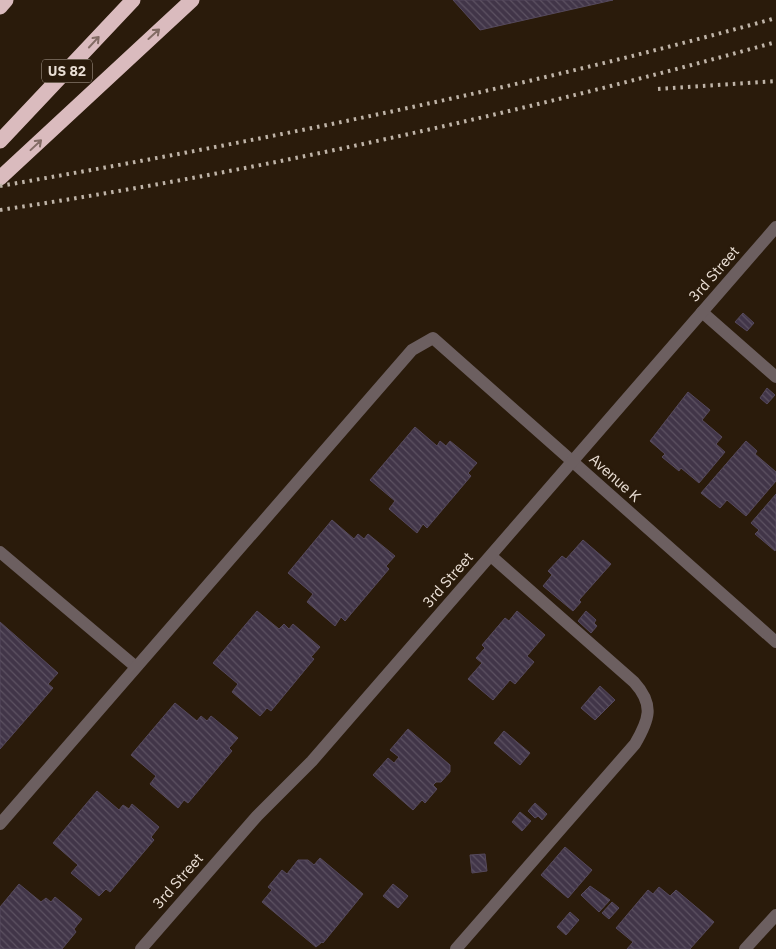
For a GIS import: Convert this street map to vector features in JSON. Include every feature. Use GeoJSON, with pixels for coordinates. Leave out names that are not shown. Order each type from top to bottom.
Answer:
{"type":"FeatureCollection","features":[{"type":"Feature","properties":{"kind":"highway"},"geometry":{"type":"LineString","coordinates":[[0,7],[6,0]]}},
{"type":"Feature","properties":{"kind":"highway","name":"US 82"},"geometry":{"type":"LineString","coordinates":[[0,141],[133,0]]}},
{"type":"Feature","properties":{"kind":"highway"},"geometry":{"type":"LineString","coordinates":[[0,178],[192,0]]}},
{"type":"Feature","properties":{"kind":"street","name":"3rd Street"},"geometry":{"type":"LineString","coordinates":[[141,949],[257,816],[312,761],[776,227]]}},
{"type":"Feature","properties":{"kind":"street"},"geometry":{"type":"LineString","coordinates":[[702,312],[776,377]]}},
{"type":"Feature","properties":{"kind":"street","name":"Avenue K"},"geometry":{"type":"LineString","coordinates":[[136,667],[412,350],[433,338],[776,642]]}},
{"type":"Feature","properties":{"kind":"street"},"geometry":{"type":"LineString","coordinates":[[0,552],[136,667],[0,824]]}},
{"type":"Feature","properties":{"kind":"street"},"geometry":{"type":"LineString","coordinates":[[456,949],[635,744],[648,720],[648,705],[644,692],[490,556]]}},
{"type":"Feature","properties":{"kind":"street"},"geometry":{"type":"LineString","coordinates":[[745,949],[776,915]]}},
{"type":"Feature","properties":{"kind":"building"},"geometry":{"type":"Polygon","coordinates":[[[453,0],[613,0],[480,30],[453,0]]]}},
{"type":"Feature","properties":{"kind":"building"},"geometry":{"type":"Polygon","coordinates":[[[743,313],[754,323],[747,331],[735,322],[743,313]]]}},
{"type":"Feature","properties":{"kind":"building"},"geometry":{"type":"Polygon","coordinates":[[[767,388],[775,395],[767,404],[760,398],[767,388]]]}},
{"type":"Feature","properties":{"kind":"building"},"geometry":{"type":"Polygon","coordinates":[[[688,392],[710,410],[702,420],[722,437],[716,444],[725,452],[699,483],[681,468],[679,471],[662,457],[665,454],[650,441],[688,392]]]}},
{"type":"Feature","properties":{"kind":"building"},"geometry":{"type":"Polygon","coordinates":[[[415,427],[437,446],[440,441],[446,446],[450,441],[477,463],[468,473],[471,476],[427,528],[423,524],[417,533],[389,509],[395,501],[370,480],[415,427]]]}},
{"type":"Feature","properties":{"kind":"building"},"geometry":{"type":"Polygon","coordinates":[[[746,441],[757,451],[755,454],[776,472],[776,481],[746,516],[727,500],[720,508],[701,493],[746,441]]]}},
{"type":"Feature","properties":{"kind":"building"},"geometry":{"type":"Polygon","coordinates":[[[776,494],[775,551],[755,534],[759,530],[751,523],[776,494]]]}},
{"type":"Feature","properties":{"kind":"building"},"geometry":{"type":"Polygon","coordinates":[[[332,520],[354,539],[358,534],[364,539],[368,534],[395,556],[386,566],[389,569],[345,621],[341,617],[335,626],[307,602],[313,594],[288,573],[332,520]]]}},
{"type":"Feature","properties":{"kind":"building"},"geometry":{"type":"Polygon","coordinates":[[[583,540],[611,564],[579,600],[581,602],[573,611],[543,586],[552,575],[548,571],[562,556],[566,559],[583,540]]]}},
{"type":"Feature","properties":{"kind":"building"},"geometry":{"type":"Polygon","coordinates":[[[257,611],[279,629],[284,624],[289,629],[293,624],[320,647],[311,657],[314,659],[271,711],[267,708],[260,716],[232,692],[238,684],[213,663],[257,611]]]}},
{"type":"Feature","properties":{"kind":"building"},"geometry":{"type":"Polygon","coordinates":[[[517,611],[545,635],[527,656],[534,662],[515,684],[510,680],[493,700],[468,679],[482,663],[476,658],[485,648],[482,645],[505,618],[509,621],[517,611]]]}},
{"type":"Feature","properties":{"kind":"building"},"geometry":{"type":"Polygon","coordinates":[[[586,611],[596,620],[594,623],[597,626],[591,633],[578,621],[586,611]]]}},
{"type":"Feature","properties":{"kind":"building"},"geometry":{"type":"Polygon","coordinates":[[[0,622],[58,673],[48,684],[53,688],[0,749],[0,622]]]}},
{"type":"Feature","properties":{"kind":"building"},"geometry":{"type":"Polygon","coordinates":[[[600,686],[615,700],[595,720],[581,708],[600,686]]]}},
{"type":"Feature","properties":{"kind":"building"},"geometry":{"type":"Polygon","coordinates":[[[175,703],[197,721],[201,716],[207,721],[211,716],[238,738],[229,748],[232,751],[188,803],[184,800],[178,808],[150,784],[156,776],[131,755],[175,703]]]}},
{"type":"Feature","properties":{"kind":"building"},"geometry":{"type":"Polygon","coordinates":[[[408,729],[450,765],[450,772],[441,782],[436,782],[433,785],[437,789],[425,803],[422,800],[413,810],[373,775],[388,758],[394,763],[399,757],[390,750],[408,729]]]}},
{"type":"Feature","properties":{"kind":"building"},"geometry":{"type":"Polygon","coordinates":[[[504,731],[530,753],[520,765],[494,743],[504,731]]]}},
{"type":"Feature","properties":{"kind":"building"},"geometry":{"type":"Polygon","coordinates":[[[97,791],[119,810],[123,805],[129,809],[132,804],[159,827],[151,837],[154,840],[110,892],[106,889],[99,896],[71,873],[78,865],[53,843],[97,791]]]}},
{"type":"Feature","properties":{"kind":"building"},"geometry":{"type":"Polygon","coordinates":[[[535,803],[547,814],[542,820],[538,816],[535,818],[528,811],[535,803]]]}},
{"type":"Feature","properties":{"kind":"building"},"geometry":{"type":"Polygon","coordinates":[[[520,812],[531,821],[522,831],[512,822],[520,812]]]}},
{"type":"Feature","properties":{"kind":"building"},"geometry":{"type":"Polygon","coordinates":[[[565,847],[592,870],[568,898],[541,875],[565,847]]]}},
{"type":"Feature","properties":{"kind":"building"},"geometry":{"type":"Polygon","coordinates":[[[485,854],[487,871],[472,873],[470,855],[485,854]]]}},
{"type":"Feature","properties":{"kind":"building"},"geometry":{"type":"Polygon","coordinates":[[[320,858],[363,894],[323,943],[316,947],[262,902],[272,890],[268,887],[282,870],[287,874],[298,860],[308,860],[314,865],[320,858]]]}},
{"type":"Feature","properties":{"kind":"building"},"geometry":{"type":"Polygon","coordinates":[[[19,884],[41,902],[46,898],[51,902],[55,897],[82,919],[74,929],[76,932],[62,949],[0,949],[0,907],[19,884]]]}},
{"type":"Feature","properties":{"kind":"building"},"geometry":{"type":"Polygon","coordinates":[[[393,884],[408,896],[398,908],[383,896],[393,884]]]}},
{"type":"Feature","properties":{"kind":"building"},"geometry":{"type":"Polygon","coordinates":[[[590,886],[610,900],[599,912],[581,895],[590,886]]]}},
{"type":"Feature","properties":{"kind":"building"},"geometry":{"type":"Polygon","coordinates":[[[659,887],[670,896],[676,890],[714,922],[690,949],[627,949],[633,942],[616,928],[648,890],[653,894],[659,887]]]}},
{"type":"Feature","properties":{"kind":"building"},"geometry":{"type":"Polygon","coordinates":[[[612,902],[619,908],[609,919],[602,913],[612,902]]]}},
{"type":"Feature","properties":{"kind":"building"},"geometry":{"type":"Polygon","coordinates":[[[570,912],[579,920],[566,935],[557,927],[570,912]]]}},
{"type":"Feature","properties":{"kind":"railway"},"geometry":{"type":"LineString","coordinates":[[0,186],[196,151],[390,112],[584,68],[776,18]]}},
{"type":"Feature","properties":{"kind":"railway"},"geometry":{"type":"LineString","coordinates":[[0,210],[196,177],[391,138],[584,93],[776,42]]}},
{"type":"Feature","properties":{"kind":"railway"},"geometry":{"type":"LineString","coordinates":[[658,89],[776,81]]}}]}
